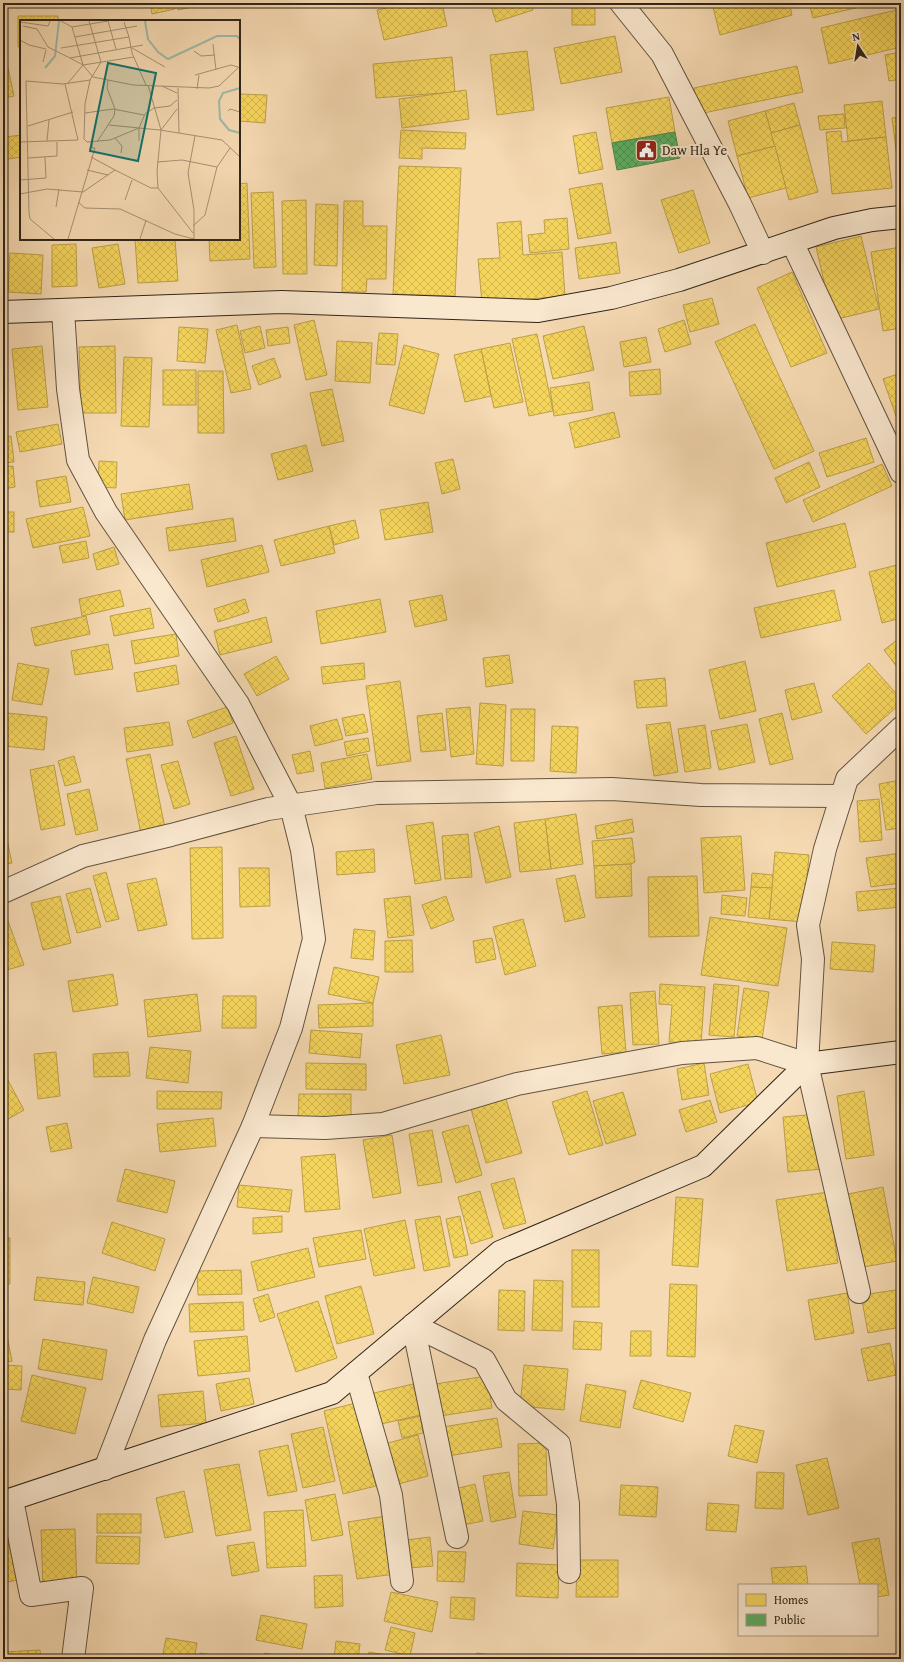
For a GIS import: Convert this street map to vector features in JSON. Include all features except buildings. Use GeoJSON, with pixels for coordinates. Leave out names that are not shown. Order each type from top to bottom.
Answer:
{"type":"FeatureCollection","features":[{"type":"Feature","properties":{"kind":"street"},"geometry":{"type":"LineString","coordinates":[[621,3],[662,54],[740,204],[763,253]]}},
{"type":"Feature","properties":{"kind":"street"},"geometry":{"type":"LineString","coordinates":[[3,312],[282,302],[538,311],[619,296],[679,280],[834,228],[872,220],[901,217]]}},
{"type":"Feature","properties":{"kind":"street"},"geometry":{"type":"LineString","coordinates":[[792,242],[901,472]]}},
{"type":"Feature","properties":{"kind":"street"},"geometry":{"type":"LineString","coordinates":[[63,310],[68,389],[78,460],[106,512],[238,704],[291,806],[302,850],[314,939],[291,1028],[253,1126],[155,1340],[105,1469]]}},
{"type":"Feature","properties":{"kind":"street"},"geometry":{"type":"LineString","coordinates":[[859,1292],[807,1064],[813,959],[808,925],[825,849],[847,778],[901,728]]}},
{"type":"Feature","properties":{"kind":"street"},"geometry":{"type":"LineString","coordinates":[[3,892],[83,856],[171,835],[268,809],[377,794],[605,789],[701,795],[842,796]]}},
{"type":"Feature","properties":{"kind":"street"},"geometry":{"type":"LineString","coordinates":[[253,1126],[325,1128],[383,1124],[517,1084],[682,1052],[757,1048],[807,1064],[901,1052]]}},
{"type":"Feature","properties":{"kind":"street"},"geometry":{"type":"LineString","coordinates":[[73,1659],[82,1588],[31,1596],[8,1501],[332,1393],[500,1252],[703,1166],[807,1064]]}},
{"type":"Feature","properties":{"kind":"street"},"geometry":{"type":"LineString","coordinates":[[413,1325],[457,1538]]}},
{"type":"Feature","properties":{"kind":"street"},"geometry":{"type":"LineString","coordinates":[[413,1325],[484,1360],[506,1400],[559,1444],[568,1504],[569,1572]]}},
{"type":"Feature","properties":{"kind":"street"},"geometry":{"type":"LineString","coordinates":[[356,1372],[391,1495],[402,1580]]}},
{"type":"Feature","properties":{"kind":"place","name":"Daw Hla Ye"},"geometry":{"type":"Point","coordinates":[646,150]}}]}
